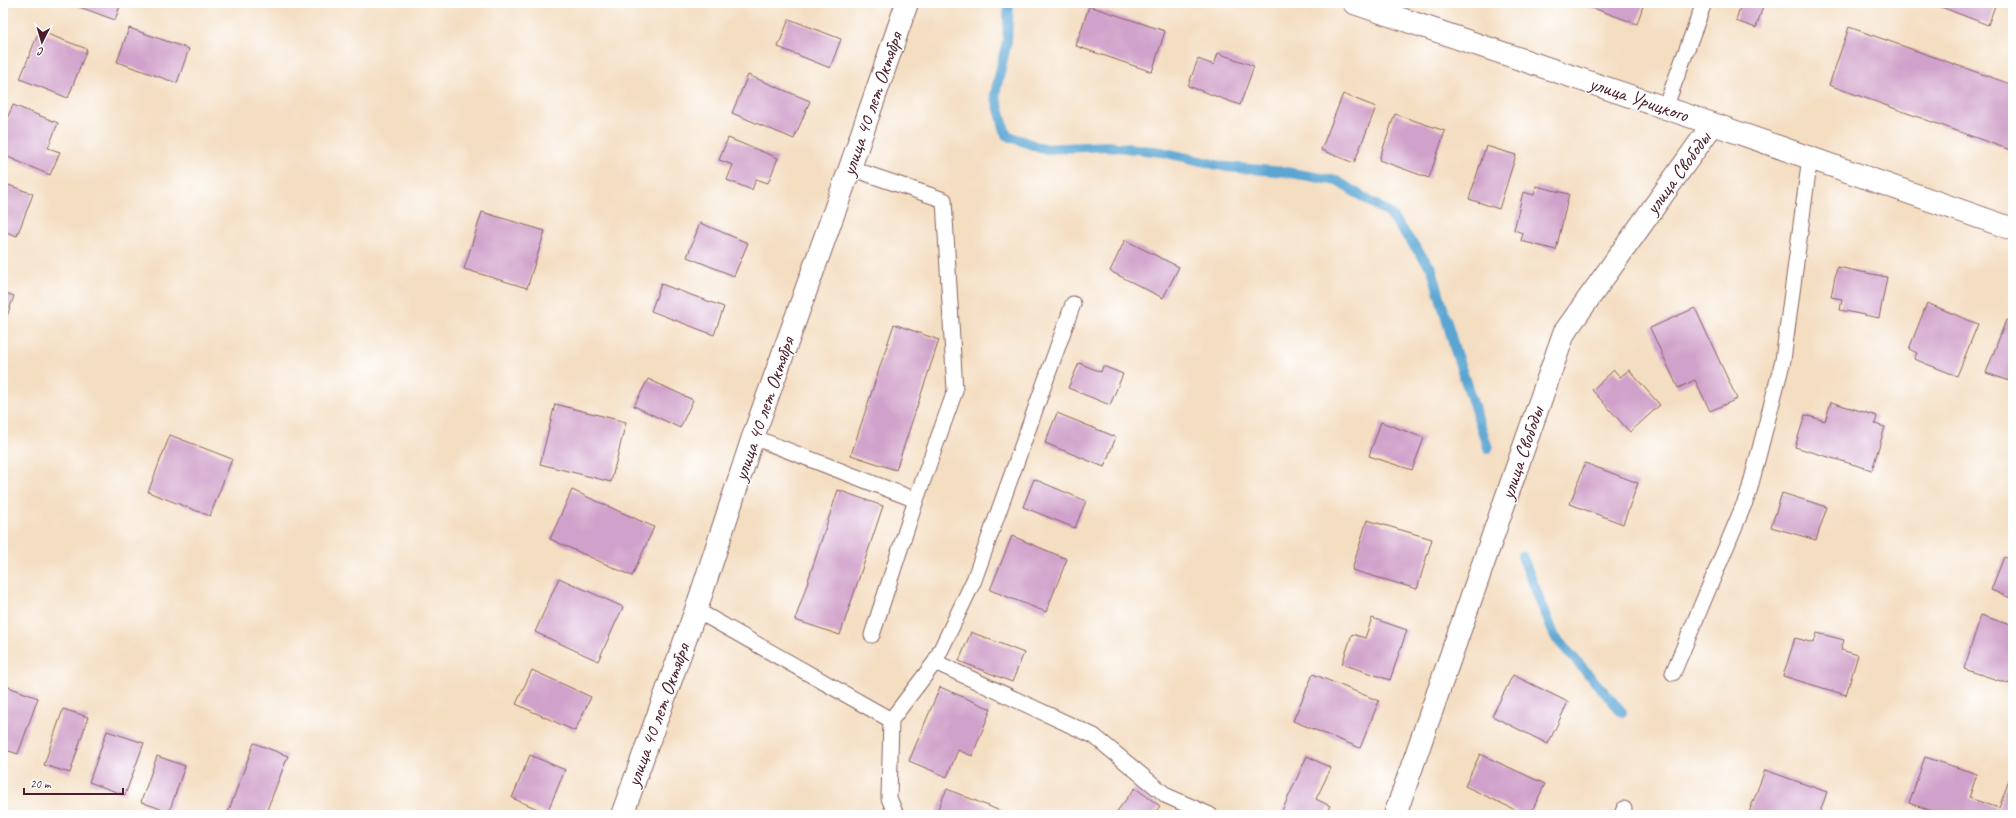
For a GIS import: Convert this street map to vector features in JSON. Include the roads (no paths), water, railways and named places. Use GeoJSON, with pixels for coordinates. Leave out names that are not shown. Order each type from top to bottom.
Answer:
{"type":"FeatureCollection","features":[{"type":"Feature","properties":{"kind":"street","name":"улица 40 лет Октября"},"geometry":{"type":"LineString","coordinates":[[622,815],[696,610],[753,437],[850,168],[907,3]]}},
{"type":"Feature","properties":{"kind":"street","name":"улица Урицкого"},"geometry":{"type":"LineString","coordinates":[[1354,3],[1810,157],[2013,228]]}},
{"type":"Feature","properties":{"kind":"street","name":"улица Свободы"},"geometry":{"type":"LineString","coordinates":[[1395,815],[1564,333],[1713,124]]}},
{"type":"Feature","properties":{"kind":"lane"},"geometry":{"type":"LineString","coordinates":[[1666,108],[1704,3]]}},
{"type":"Feature","properties":{"kind":"lane"},"geometry":{"type":"LineString","coordinates":[[1673,672],[1748,495],[1783,360],[1810,157]]}},
{"type":"Feature","properties":{"kind":"lane"},"geometry":{"type":"LineString","coordinates":[[850,168],[944,200],[955,391],[916,500],[872,635]]}},
{"type":"Feature","properties":{"kind":"lane"},"geometry":{"type":"LineString","coordinates":[[896,815],[889,798],[891,720],[935,662],[974,580],[1073,304]]}},
{"type":"Feature","properties":{"kind":"lane"},"geometry":{"type":"LineString","coordinates":[[753,437],[916,500]]}},
{"type":"Feature","properties":{"kind":"lane"},"geometry":{"type":"LineString","coordinates":[[696,610],[891,720]]}},
{"type":"Feature","properties":{"kind":"lane"},"geometry":{"type":"LineString","coordinates":[[935,662],[1094,736],[1167,796],[1210,815]]}},
{"type":"Feature","properties":{"kind":"waterway"},"geometry":{"type":"LineString","coordinates":[[1009,3],[1007,41],[995,94],[1006,135],[1043,149],[1107,146],[1162,152],[1226,167],[1286,172],[1337,181],[1389,213],[1432,269],[1455,350],[1488,448]]}},
{"type":"Feature","properties":{"kind":"waterway"},"geometry":{"type":"LineString","coordinates":[[1522,556],[1555,637],[1622,712]]}}]}
